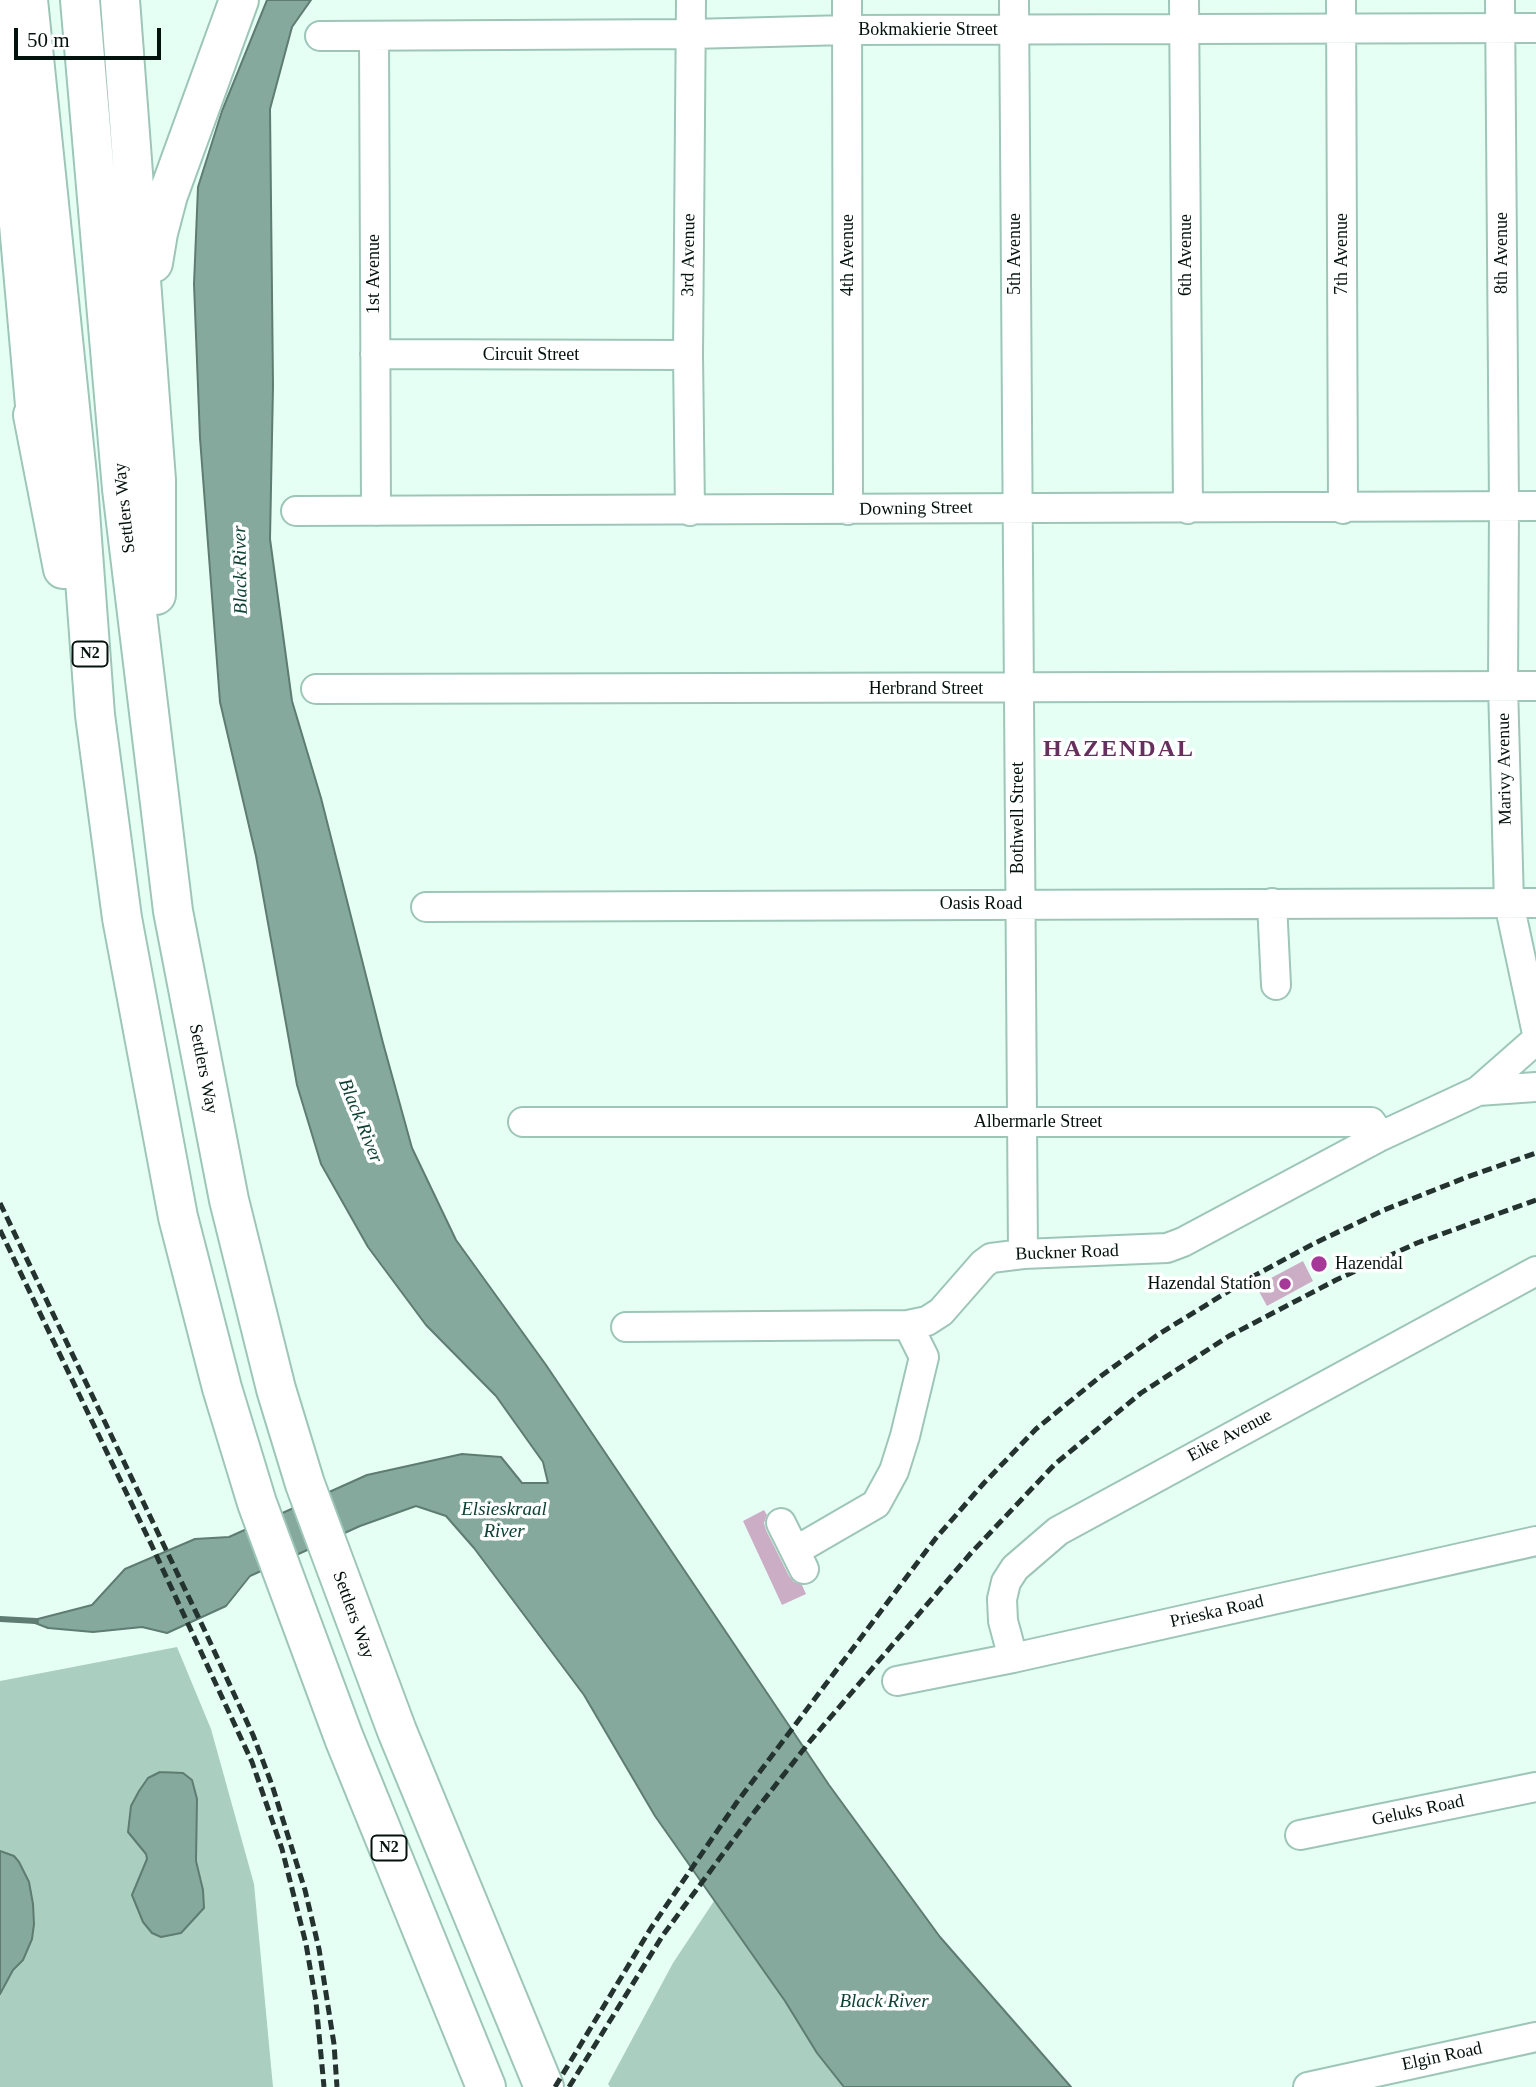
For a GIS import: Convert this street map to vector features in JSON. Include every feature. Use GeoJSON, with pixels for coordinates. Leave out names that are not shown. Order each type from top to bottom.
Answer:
{"type":"FeatureCollection","features":[{"type":"Feature","properties":{"kind":"highway","name":"N2"},"geometry":{"type":"LineString","coordinates":[[28,0],[78,485],[95,715],[122,918],[178,1217],[222,1388],[257,1503],[344,1738],[486,2087]]}},
{"type":"Feature","properties":{"kind":"highway","name":"Settlers Way"},"geometry":{"type":"LineString","coordinates":[[80,0],[122,489],[173,911],[201,1062],[249,1286],[305,1484],[345,1593],[397,1731],[544,2087]]}},
{"type":"Feature","properties":{"kind":"highway"},"geometry":{"type":"LineString","coordinates":[[120,0],[156,481],[157,575],[149,698]]}},
{"type":"Feature","properties":{"kind":"highway"},"geometry":{"type":"LineString","coordinates":[[145,335],[153,260],[163,212],[239,0]]}},
{"type":"Feature","properties":{"kind":"highway"},"geometry":{"type":"LineString","coordinates":[[0,10],[38,439]]}},
{"type":"Feature","properties":{"kind":"highway"},"geometry":{"type":"LineString","coordinates":[[0,300],[17,349],[38,439],[64,578],[95,715]]}},
{"type":"Feature","properties":{"kind":"street","name":"3rd Avenue"},"geometry":{"type":"LineString","coordinates":[[690,511],[688,355],[691,0]]}},
{"type":"Feature","properties":{"kind":"street","name":"4th Avenue"},"geometry":{"type":"LineString","coordinates":[[847,0],[848,510]]}},
{"type":"Feature","properties":{"kind":"street","name":"5th Avenue"},"geometry":{"type":"LineString","coordinates":[[1014,0],[1016,508]]}},
{"type":"Feature","properties":{"kind":"street","name":"6th Avenue"},"geometry":{"type":"LineString","coordinates":[[1184,0],[1188,509]]}},
{"type":"Feature","properties":{"kind":"street","name":"7th Avenue"},"geometry":{"type":"LineString","coordinates":[[1341,0],[1343,509]]}},
{"type":"Feature","properties":{"kind":"street","name":"8th Avenue"},"geometry":{"type":"LineString","coordinates":[[1500,0],[1504,506]]}},
{"type":"Feature","properties":{"kind":"street","name":"Bokmakierie Street"},"geometry":{"type":"LineString","coordinates":[[320,36],[691,34],[847,30],[1536,28]]}},
{"type":"Feature","properties":{"kind":"street","name":"1st Avenue"},"geometry":{"type":"LineString","coordinates":[[374,37],[376,511]]}},
{"type":"Feature","properties":{"kind":"street","name":"Circuit Street"},"geometry":{"type":"LineString","coordinates":[[375,354],[688,355]]}},
{"type":"Feature","properties":{"kind":"street","name":"Marivy Avenue"},"geometry":{"type":"LineString","coordinates":[[1504,506],[1503,686],[1536,1029]]}},
{"type":"Feature","properties":{"kind":"street","name":"Downing Street"},"geometry":{"type":"LineString","coordinates":[[296,511],[1343,509],[1536,506]]}},
{"type":"Feature","properties":{"kind":"street","name":"Bothwell Street"},"geometry":{"type":"LineString","coordinates":[[1016,508],[1023,1254]]}},
{"type":"Feature","properties":{"kind":"street","name":"Herbrand Street"},"geometry":{"type":"LineString","coordinates":[[316,689],[1536,686]]}},
{"type":"Feature","properties":{"kind":"street"},"geometry":{"type":"LineString","coordinates":[[1272,903],[1276,985]]}},
{"type":"Feature","properties":{"kind":"street","name":"Oasis Road"},"geometry":{"type":"LineString","coordinates":[[426,907],[1522,903]]}},
{"type":"Feature","properties":{"kind":"street"},"geometry":{"type":"LineString","coordinates":[[1381,1136],[1478,1091],[1536,1040]]}},
{"type":"Feature","properties":{"kind":"street"},"geometry":{"type":"LineString","coordinates":[[1478,1091],[1536,1087]]}},
{"type":"Feature","properties":{"kind":"street","name":"Albermarle Street"},"geometry":{"type":"LineString","coordinates":[[523,1122],[1371,1122],[1381,1136]]}},
{"type":"Feature","properties":{"kind":"street","name":"Buckner Road"},"geometry":{"type":"LineString","coordinates":[[626,1327],[908,1325],[927,1321],[941,1312],[991,1258],[1023,1254],[1167,1248],[1381,1136]]}},
{"type":"Feature","properties":{"kind":"street","name":"Eike Avenue"},"geometry":{"type":"LineString","coordinates":[[1013,1658],[1003,1621],[1002,1599],[1006,1582],[1015,1568],[1058,1531],[1536,1271]]}},
{"type":"Feature","properties":{"kind":"street"},"geometry":{"type":"LineString","coordinates":[[780,1523],[800,1560],[876,1504],[894,1471],[924,1357],[908,1325]]}},
{"type":"Feature","properties":{"kind":"street","name":"Prieska Road"},"geometry":{"type":"LineString","coordinates":[[897,1681],[1013,1658],[1536,1541]]}},
{"type":"Feature","properties":{"kind":"street","name":"Geluks Road"},"geometry":{"type":"LineString","coordinates":[[1300,1835],[1536,1787]]}},
{"type":"Feature","properties":{"kind":"street","name":"Elgin Road"},"geometry":{"type":"LineString","coordinates":[[1308,2087],[1536,2037]]}},
{"type":"Feature","properties":{"kind":"shaded area"},"geometry":{"type":"Polygon","coordinates":[[[177,1647],[211,1729],[254,1884],[273,2087],[0,2087],[0,1681],[177,1647]]]}},
{"type":"Feature","properties":{"kind":"shaded area"},"geometry":{"type":"Polygon","coordinates":[[[714,1901],[785,2001],[817,2053],[844,2087],[610,2087],[608,2084],[673,1963],[714,1901]]]}},
{"type":"Feature","properties":{"kind":"water","name":"Black River"},"geometry":{"type":"Polygon","coordinates":[[[267,0],[311,0],[292,27],[270,109],[273,386],[270,539],[292,701],[321,798],[412,1148],[456,1240],[546,1365],[829,1785],[940,1937],[1071,2087],[844,2087],[817,2053],[785,2001],[655,1816],[584,1695],[474,1548],[446,1516],[416,1506],[360,1526],[250,1576],[226,1606],[167,1633],[142,1627],[93,1632],[48,1628],[30,1621],[92,1605],[125,1569],[195,1539],[229,1537],[367,1475],[462,1454],[501,1457],[522,1483],[548,1483],[543,1462],[496,1396],[426,1325],[368,1247],[321,1164],[297,1085],[256,856],[220,702],[200,438],[194,284],[198,187],[222,111],[267,0]]]}},
{"type":"Feature","properties":{"kind":"water"},"geometry":{"type":"Polygon","coordinates":[[[160,1772],[183,1773],[192,1780],[197,1799],[196,1861],[204,1908],[181,1933],[161,1937],[152,1933],[143,1922],[132,1895],[147,1859],[128,1832],[131,1806],[139,1791],[148,1778],[160,1772]]]}},
{"type":"Feature","properties":{"kind":"water"},"geometry":{"type":"Polygon","coordinates":[[[0,1851],[14,1856],[29,1882],[34,1924],[32,1939],[23,1960],[13,1970],[0,1994],[0,1851]]]}},
{"type":"Feature","properties":{"kind":"building","name":"Hazendal Station"},"geometry":{"type":"Polygon","coordinates":[[[1303,1261],[1313,1281],[1267,1306],[1256,1286],[1303,1261]]]}},
{"type":"Feature","properties":{"kind":"building"},"geometry":{"type":"Polygon","coordinates":[[[764,1510],[767,1515],[764,1523],[766,1530],[789,1576],[802,1585],[806,1594],[782,1605],[743,1521],[764,1510]]]}},
{"type":"Feature","properties":{"kind":"waterway","name":"Elsieskraal River"},"geometry":{"type":"LineString","coordinates":[[0,1619],[36,1621]]}},
{"type":"Feature","properties":{"kind":"railway"},"geometry":{"type":"LineString","coordinates":[[555,2087],[651,1928],[737,1802],[936,1538],[1036,1429],[1101,1376],[1159,1334],[1250,1278],[1384,1210],[1536,1153]]}},
{"type":"Feature","properties":{"kind":"railway"},"geometry":{"type":"LineString","coordinates":[[569,2087],[663,1935],[748,1820],[811,1740],[971,1553],[1055,1464],[1141,1393],[1229,1336],[1336,1280],[1417,1243],[1536,1200]]}},
{"type":"Feature","properties":{"kind":"railway"},"geometry":{"type":"LineString","coordinates":[[0,1203],[253,1735],[272,1785],[305,1890],[319,1949],[334,2044],[337,2087]]}},
{"type":"Feature","properties":{"kind":"railway"},"geometry":{"type":"LineString","coordinates":[[0,1230],[252,1762],[282,1849],[306,1944],[316,2002],[324,2087]]}},
{"type":"Feature","properties":{"kind":"place","name":"Hazendal"},"geometry":{"type":"Point","coordinates":[1319,1264]}},
{"type":"Feature","properties":{"kind":"place","name":"Hazendal Station"},"geometry":{"type":"Point","coordinates":[1285,1284]}},
{"type":"Feature","properties":{"kind":"district","name":"HAZENDAL"},"geometry":{"type":"Point","coordinates":[1119,750]}}]}
